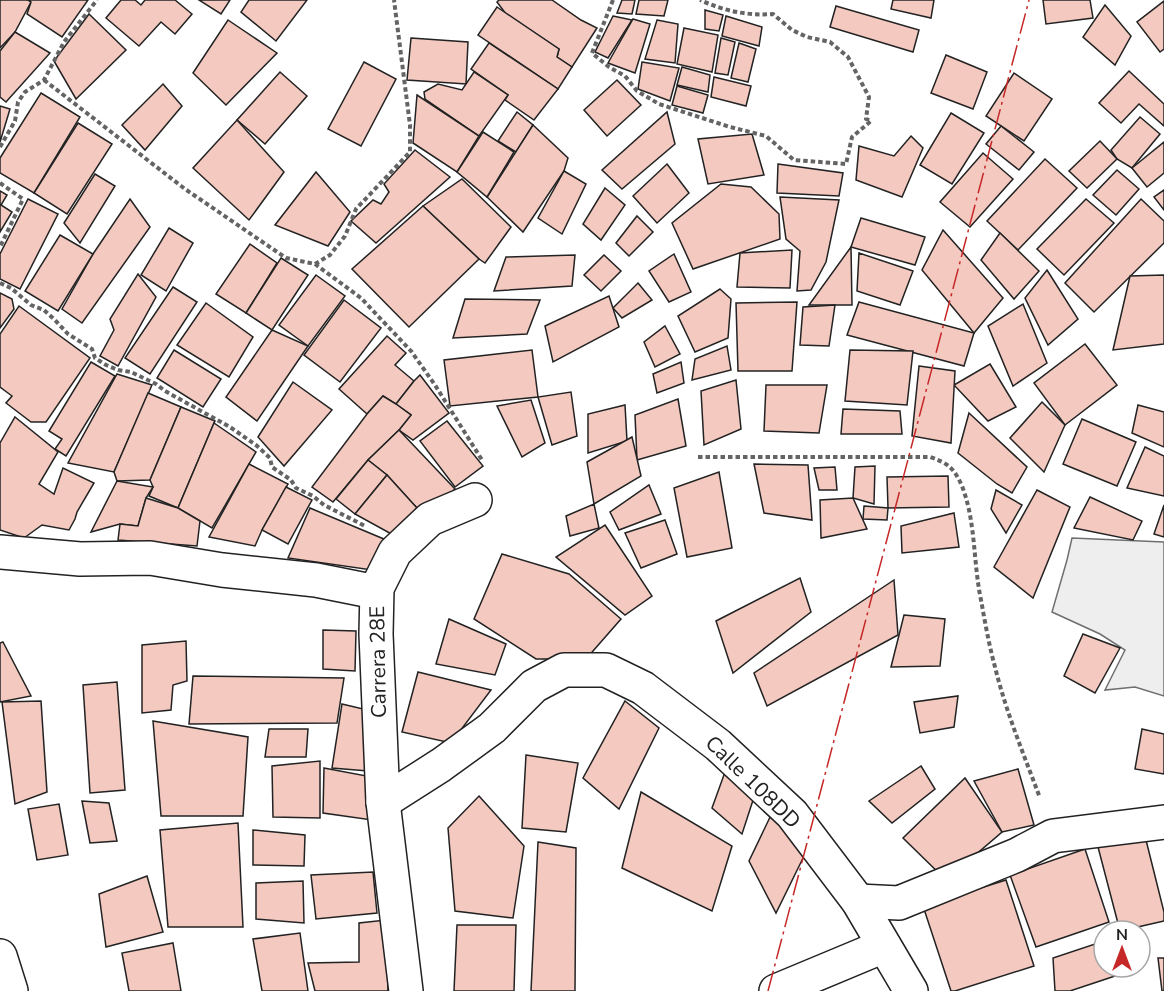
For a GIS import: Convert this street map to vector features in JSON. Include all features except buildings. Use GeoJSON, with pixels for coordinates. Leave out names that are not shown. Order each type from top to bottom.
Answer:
{"type":"FeatureCollection","features":[{"type":"Feature","properties":{"kind":"street","name":"Carrera 28E"},"geometry":{"type":"LineString","coordinates":[[406,991],[384,802],[375,634],[377,588],[395,552],[430,519],[475,500]]}},
{"type":"Feature","properties":{"kind":"street"},"geometry":{"type":"LineString","coordinates":[[0,552],[80,560],[150,558],[222,570],[316,580],[371,591],[377,588]]}},
{"type":"Feature","properties":{"kind":"street","name":"Calle 108DD"},"geometry":{"type":"LineString","coordinates":[[384,802],[492,728],[534,686],[564,670],[606,670],[643,688],[718,745],[792,814],[858,901],[911,991]]}},
{"type":"Feature","properties":{"kind":"street"},"geometry":{"type":"LineString","coordinates":[[858,901],[899,903],[1017,855],[1053,836],[1164,822]]}},
{"type":"Feature","properties":{"kind":"street"},"geometry":{"type":"LineString","coordinates":[[776,991],[884,946]]}},
{"type":"Feature","properties":{"kind":"street"},"geometry":{"type":"LineString","coordinates":[[0,956],[11,991]]}},
{"type":"Feature","properties":{"kind":"path"},"geometry":{"type":"LineString","coordinates":[[0,147],[15,120],[18,102],[25,92],[44,80],[64,42],[97,0]]}},
{"type":"Feature","properties":{"kind":"path"},"geometry":{"type":"LineString","coordinates":[[315,264],[330,255],[345,236],[356,209],[410,152],[410,124],[394,0]]}},
{"type":"Feature","properties":{"kind":"path"},"geometry":{"type":"LineString","coordinates":[[614,0],[592,53],[625,76],[637,91],[659,104],[766,136],[794,160],[846,164],[852,137],[871,120],[866,119],[869,97],[848,57],[830,42],[807,37],[792,30],[773,14],[756,15],[729,11],[700,0]]}},
{"type":"Feature","properties":{"kind":"path"},"geometry":{"type":"LineString","coordinates":[[44,80],[185,189],[286,258],[315,264],[361,298],[411,351],[488,469],[489,488],[475,500]]}},
{"type":"Feature","properties":{"kind":"path"},"geometry":{"type":"LineString","coordinates":[[0,183],[22,199],[0,247]]}},
{"type":"Feature","properties":{"kind":"path"},"geometry":{"type":"LineString","coordinates":[[0,283],[31,305],[44,310],[68,334],[92,349],[95,358],[106,365],[131,372],[156,384],[230,427],[256,445],[270,458],[273,467],[291,480],[296,488],[313,496],[324,505],[403,545]]}},
{"type":"Feature","properties":{"kind":"path"},"geometry":{"type":"LineString","coordinates":[[698,456],[930,457],[946,462],[954,471],[962,488],[971,524],[980,597],[995,669],[1053,836]]}},
{"type":"Feature","properties":{"kind":"shaded area"},"geometry":{"type":"Polygon","coordinates":[[[1072,538],[1164,542],[1164,696],[1135,687],[1105,690],[1125,650],[1100,634],[1052,612],[1072,538]]]}},
{"type":"Feature","properties":{"kind":"power"},"geometry":{"type":"LineString","coordinates":[[768,991],[1029,0]]}}]}
